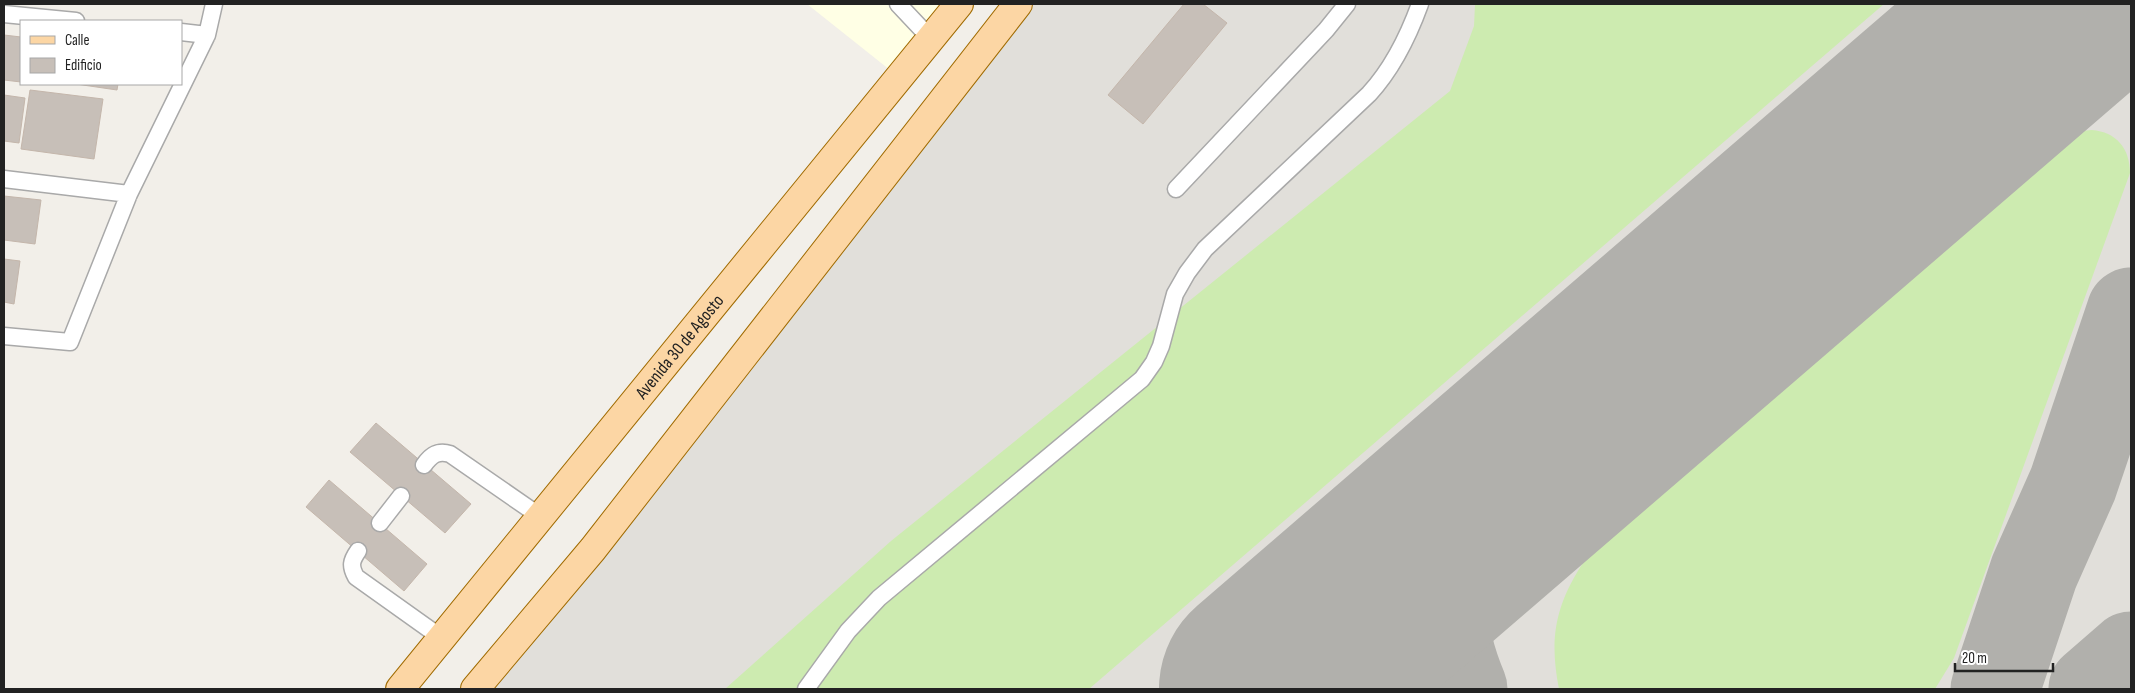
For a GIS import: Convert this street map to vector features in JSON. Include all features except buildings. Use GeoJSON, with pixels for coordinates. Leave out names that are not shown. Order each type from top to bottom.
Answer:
{"type":"FeatureCollection","features":[{"type":"Feature","properties":{"kind":"main road","name":"Avenida 30 de Agosto"},"geometry":{"type":"LineString","coordinates":[[400,689],[959,4]]}},
{"type":"Feature","properties":{"kind":"main road"},"geometry":{"type":"LineString","coordinates":[[475,689],[593,548],[1018,4]]}},
{"type":"Feature","properties":{"kind":"lane"},"geometry":{"type":"LineString","coordinates":[[4,336],[70,342],[128,194],[207,35],[214,4]]}},
{"type":"Feature","properties":{"kind":"lane"},"geometry":{"type":"LineString","coordinates":[[898,4],[931,40]]}},
{"type":"Feature","properties":{"kind":"lane"},"geometry":{"type":"LineString","coordinates":[[1176,188],[1326,30],[1348,4]]}},
{"type":"Feature","properties":{"kind":"lane"},"geometry":{"type":"LineString","coordinates":[[806,689],[848,631],[879,598],[1142,379],[1154,362],[1161,346],[1175,294],[1187,273],[1205,249],[1385,77],[1411,30],[1420,4]]}},
{"type":"Feature","properties":{"kind":"lane"},"geometry":{"type":"LineString","coordinates":[[4,14],[66,20]]}},
{"type":"Feature","properties":{"kind":"lane"},"geometry":{"type":"LineString","coordinates":[[182,32],[207,35]]}},
{"type":"Feature","properties":{"kind":"lane"},"geometry":{"type":"LineString","coordinates":[[4,179],[128,194]]}},
{"type":"Feature","properties":{"kind":"lane"},"geometry":{"type":"LineString","coordinates":[[424,465],[429,458],[437,453],[450,454],[541,517]]}},
{"type":"Feature","properties":{"kind":"lane"},"geometry":{"type":"LineString","coordinates":[[380,523],[401,496]]}},
{"type":"Feature","properties":{"kind":"lane"},"geometry":{"type":"LineString","coordinates":[[358,552],[352,560],[351,568],[356,577],[443,638]]}},
{"type":"Feature","properties":{"kind":"shaded area"},"geometry":{"type":"Polygon","coordinates":[[[807,4],[959,4],[900,78],[807,4]]]}},
{"type":"Feature","properties":{"kind":"shaded area"},"geometry":{"type":"Polygon","coordinates":[[[1018,4],[2131,4],[2131,689],[475,689],[1018,4]]]}},
{"type":"Feature","properties":{"kind":"green space"},"geometry":{"type":"Polygon","coordinates":[[[1475,4],[1884,4],[1089,689],[725,689],[891,541],[1450,91],[1474,26],[1475,4]]]}},
{"type":"Feature","properties":{"kind":"green space"},"geometry":{"type":"Polygon","coordinates":[[[2092,130],[2108,134],[2120,143],[2127,156],[2130,173],[1954,658],[1935,689],[1559,689],[1555,651],[1555,634],[1558,618],[1569,587],[1589,554],[2071,136],[2081,131],[2092,130]]]}},
{"type":"Feature","properties":{"kind":"taxiway"},"geometry":{"type":"LineString","coordinates":[[1995,689],[2034,572],[2073,484],[2131,312]]}},
{"type":"Feature","properties":{"kind":"taxiway"},"geometry":{"type":"LineString","coordinates":[[1463,689],[1448,642],[1444,620],[1444,600],[1453,558],[1462,536],[1475,513]]}},
{"type":"Feature","properties":{"kind":"taxiway"},"geometry":{"type":"LineString","coordinates":[[2093,689],[2131,656]]}},
{"type":"Feature","properties":{"kind":"taxiway"},"geometry":{"type":"LineString","coordinates":[[1280,679],[1326,662],[1348,657],[1370,657],[1393,659],[1414,665],[1436,675],[1458,689]]}},
{"type":"Feature","properties":{"kind":"runway"},"geometry":{"type":"LineString","coordinates":[[1269,689],[2064,4]]}}]}
